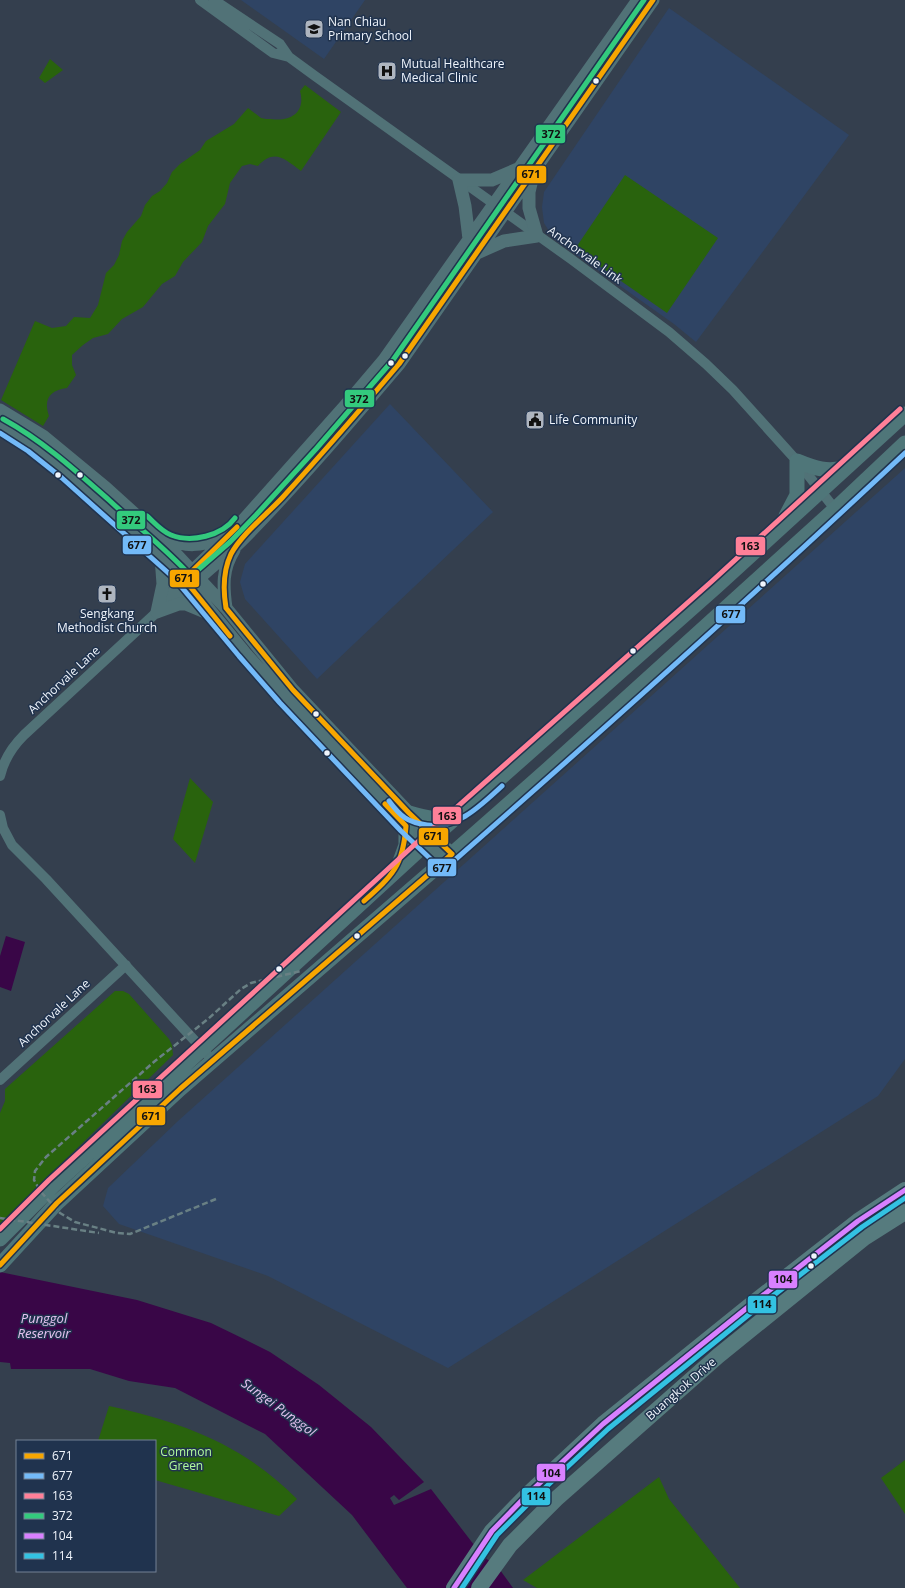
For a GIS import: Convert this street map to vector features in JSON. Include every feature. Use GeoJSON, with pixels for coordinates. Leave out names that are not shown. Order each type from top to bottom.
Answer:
{"type":"FeatureCollection","features":[{"type":"Feature","properties":{"kind":"main road"},"geometry":{"type":"LineString","coordinates":[[0,1239],[54,1185],[112,1131],[397,870],[716,587],[777,530],[850,466],[905,414]]}},
{"type":"Feature","properties":{"kind":"main road"},"geometry":{"type":"LineString","coordinates":[[5,1260],[57,1203],[212,1060],[448,858],[548,769],[905,443]]}},
{"type":"Feature","properties":{"kind":"main road"},"geometry":{"type":"LineString","coordinates":[[777,530],[797,495],[796,461],[819,470],[829,471],[850,466]]}},
{"type":"Feature","properties":{"kind":"main road"},"geometry":{"type":"LineString","coordinates":[[397,870],[405,849],[408,820],[425,818],[440,819],[450,817],[463,810]]}},
{"type":"Feature","properties":{"kind":"main road","name":"Buangkok Drive"},"geometry":{"type":"LineString","coordinates":[[454,1588],[492,1531],[528,1494],[604,1424],[851,1225],[905,1190]]}},
{"type":"Feature","properties":{"kind":"main road","name":"Buangkok Drive"},"geometry":{"type":"LineString","coordinates":[[479,1588],[510,1545],[556,1499],[718,1356],[864,1238],[905,1212]]}},
{"type":"Feature","properties":{"kind":"street","name":"Anchorvale Link"},"geometry":{"type":"LineString","coordinates":[[200,0],[273,54],[289,57]]}},
{"type":"Feature","properties":{"kind":"street","name":"Anchorvale Link"},"geometry":{"type":"LineString","coordinates":[[214,0],[280,44],[289,57],[669,332],[733,390],[796,461],[835,508]]}},
{"type":"Feature","properties":{"kind":"street"},"geometry":{"type":"LineString","coordinates":[[475,255],[504,241],[537,236],[529,208],[528,168],[638,0]]}},
{"type":"Feature","properties":{"kind":"street"},"geometry":{"type":"LineString","coordinates":[[191,578],[282,498],[399,364],[475,255],[499,209],[653,0]]}},
{"type":"Feature","properties":{"kind":"street"},"geometry":{"type":"LineString","coordinates":[[469,239],[465,206],[459,180],[492,180],[528,168]]}},
{"type":"Feature","properties":{"kind":"street"},"geometry":{"type":"LineString","coordinates":[[226,608],[223,583],[235,538],[384,360],[469,239],[499,209]]}},
{"type":"Feature","properties":{"kind":"street"},"geometry":{"type":"LineString","coordinates":[[0,410],[43,436],[106,488],[160,536],[191,578],[212,614],[285,698],[448,858]]}},
{"type":"Feature","properties":{"kind":"street"},"geometry":{"type":"LineString","coordinates":[[0,425],[32,445],[67,473],[161,558],[191,578],[226,608],[293,690],[408,820]]}},
{"type":"Feature","properties":{"kind":"street"},"geometry":{"type":"LineString","coordinates":[[160,536],[175,543],[192,546],[235,538]]}},
{"type":"Feature","properties":{"kind":"street"},"geometry":{"type":"LineString","coordinates":[[157,612],[163,584],[161,558]]}},
{"type":"Feature","properties":{"kind":"street","name":"Anchorvale Lane"},"geometry":{"type":"LineString","coordinates":[[0,776],[2,765],[12,748],[24,735],[157,612],[174,589],[191,578]]}},
{"type":"Feature","properties":{"kind":"street"},"geometry":{"type":"LineString","coordinates":[[157,612],[179,604],[186,604],[212,614]]}},
{"type":"Feature","properties":{"kind":"street"},"geometry":{"type":"LineString","coordinates":[[0,815],[3,828],[12,845],[126,965],[212,1060]]}},
{"type":"Feature","properties":{"kind":"street","name":"Anchorvale Lane"},"geometry":{"type":"LineString","coordinates":[[0,1080],[126,965]]}},
{"type":"Feature","properties":{"kind":"shaded area","name":"Nan Chiau Primary School"},"geometry":{"type":"Polygon","coordinates":[[[241,0],[365,0],[324,59],[241,0]]]}},
{"type":"Feature","properties":{"kind":"shaded area"},"geometry":{"type":"Polygon","coordinates":[[[669,8],[849,135],[696,342],[674,324],[554,239],[544,223],[542,207],[544,192],[669,8]]]}},
{"type":"Feature","properties":{"kind":"shaded area"},"geometry":{"type":"Polygon","coordinates":[[[390,404],[493,512],[317,679],[245,599],[240,582],[245,564],[390,404]]]}},
{"type":"Feature","properties":{"kind":"shaded area"},"geometry":{"type":"Polygon","coordinates":[[[905,468],[905,1059],[878,1096],[448,1368],[268,1276],[119,1224],[103,1206],[108,1188],[178,1121],[905,468]]]}},
{"type":"Feature","properties":{"kind":"green space"},"geometry":{"type":"Polygon","coordinates":[[[50,59],[63,70],[45,83],[39,78],[50,59]]]}},
{"type":"Feature","properties":{"kind":"green space"},"geometry":{"type":"Polygon","coordinates":[[[305,85],[341,112],[301,171],[280,157],[269,158],[258,166],[250,164],[242,166],[230,183],[225,204],[208,226],[202,242],[183,262],[175,276],[162,284],[143,307],[122,319],[108,334],[93,338],[72,355],[72,365],[76,375],[67,388],[56,391],[49,396],[47,410],[49,416],[43,426],[1,400],[35,321],[52,328],[66,326],[74,317],[90,318],[98,305],[106,273],[114,265],[119,255],[122,241],[127,232],[141,216],[145,205],[152,196],[160,191],[167,183],[172,172],[180,164],[200,150],[206,141],[234,124],[248,108],[261,118],[265,119],[278,120],[291,117],[299,110],[301,105],[300,91],[305,85]]]}},
{"type":"Feature","properties":{"kind":"green space"},"geometry":{"type":"Polygon","coordinates":[[[625,175],[718,238],[667,313],[575,249],[625,175]]]}},
{"type":"Feature","properties":{"kind":"green space"},"geometry":{"type":"Polygon","coordinates":[[[190,778],[213,802],[195,863],[173,839],[190,778]]]}},
{"type":"Feature","properties":{"kind":"green space"},"geometry":{"type":"Polygon","coordinates":[[[115,991],[123,991],[129,994],[169,1039],[172,1045],[173,1055],[0,1225],[0,1113],[5,1101],[5,1089],[115,991]]]}},
{"type":"Feature","properties":{"kind":"green space","name":"Common Green"},"geometry":{"type":"Polygon","coordinates":[[[109,1406],[136,1412],[187,1428],[233,1450],[256,1464],[277,1480],[297,1499],[279,1516],[156,1480],[156,1440],[98,1440],[109,1406]]]}},
{"type":"Feature","properties":{"kind":"green space"},"geometry":{"type":"Polygon","coordinates":[[[905,1460],[905,1514],[881,1478],[905,1460]]]}},
{"type":"Feature","properties":{"kind":"green space"},"geometry":{"type":"Polygon","coordinates":[[[659,1477],[669,1499],[740,1588],[537,1588],[523,1580],[659,1477]]]}},
{"type":"Feature","properties":{"kind":"water"},"geometry":{"type":"Polygon","coordinates":[[[6,936],[25,942],[11,991],[0,987],[0,956],[6,936]]]}},
{"type":"Feature","properties":{"kind":"water","name":"Punggol Reservoir"},"geometry":{"type":"Polygon","coordinates":[[[0,1272],[137,1300],[211,1323],[270,1352],[319,1385],[371,1427],[424,1482],[399,1500],[394,1495],[390,1498],[394,1505],[431,1489],[481,1554],[500,1570],[513,1588],[407,1588],[352,1515],[265,1434],[175,1388],[129,1381],[90,1369],[11,1369],[10,1363],[0,1362],[0,1272]]]}},
{"type":"Feature","properties":{"kind":"railway"},"geometry":{"type":"LineString","coordinates":[[216,1199],[130,1234],[117,1233],[75,1222],[60,1213],[41,1192],[34,1180],[35,1171],[46,1157],[155,1061],[208,1019],[241,989],[251,983],[301,971]]}},
{"type":"Feature","properties":{"kind":"railway"},"geometry":{"type":"LineString","coordinates":[[0,1218],[99,1233]]}},
{"type":"Feature","properties":{"kind":"transit line","name":"372"},"geometry":{"type":"LineString","coordinates":[[3,419],[32,437],[72,468],[162,547],[191,576],[230,542],[256,515],[316,449],[393,360],[644,0]]}},
{"type":"Feature","properties":{"kind":"transit line","name":"671"},"geometry":{"type":"LineString","coordinates":[[0,1265],[57,1203],[180,1089],[452,854],[409,813],[293,690],[226,608],[224,594],[226,567],[231,554],[241,539],[282,498],[399,364],[653,0]]}},
{"type":"Feature","properties":{"kind":"transit line","name":"163"},"geometry":{"type":"LineString","coordinates":[[0,1229],[49,1180],[413,846],[711,582],[900,409]]}},
{"type":"Feature","properties":{"kind":"transit line","name":"677"},"geometry":{"type":"LineString","coordinates":[[0,433],[28,451],[62,478],[174,578],[280,703],[401,831],[438,866],[443,868],[448,866],[678,662],[905,453]]}},
{"type":"Feature","properties":{"kind":"transit line","name":"372"},"geometry":{"type":"LineString","coordinates":[[147,516],[167,533],[188,538],[197,538],[214,533],[222,529],[235,518]]}},
{"type":"Feature","properties":{"kind":"transit line","name":"671"},"geometry":{"type":"LineString","coordinates":[[230,636],[184,579],[237,527]]}},
{"type":"Feature","properties":{"kind":"transit line","name":"677"},"geometry":{"type":"LineString","coordinates":[[389,801],[401,815],[409,820],[427,825],[438,825],[459,820],[477,808],[502,786]]}},
{"type":"Feature","properties":{"kind":"transit line","name":"671"},"geometry":{"type":"LineString","coordinates":[[364,901],[395,869],[405,840],[406,826],[385,804]]}},
{"type":"Feature","properties":{"kind":"transit line","name":"104"},"geometry":{"type":"LineString","coordinates":[[454,1588],[492,1531],[528,1494],[603,1424],[748,1307],[858,1221],[905,1190]]}},
{"type":"Feature","properties":{"kind":"transit line","name":"114"},"geometry":{"type":"LineString","coordinates":[[462,1588],[497,1535],[608,1429],[752,1312],[862,1227],[905,1198]]}},
{"type":"Feature","properties":{"kind":"place","name":"Nan Chiau Primary School"},"geometry":{"type":"Point","coordinates":[314,29]}},
{"type":"Feature","properties":{"kind":"place","name":"Mutual Healthcare Medical Clinic"},"geometry":{"type":"Point","coordinates":[387,71]}},
{"type":"Feature","properties":{"kind":"place","name":"Life Community"},"geometry":{"type":"Point","coordinates":[535,420]}},
{"type":"Feature","properties":{"kind":"place","name":"Sengkang Methodist Church"},"geometry":{"type":"Point","coordinates":[107,594]}},
{"type":"Feature","properties":{"kind":"water label","name":"Sungei Punggol"},"geometry":{"type":"Point","coordinates":[279,1407]}}]}
